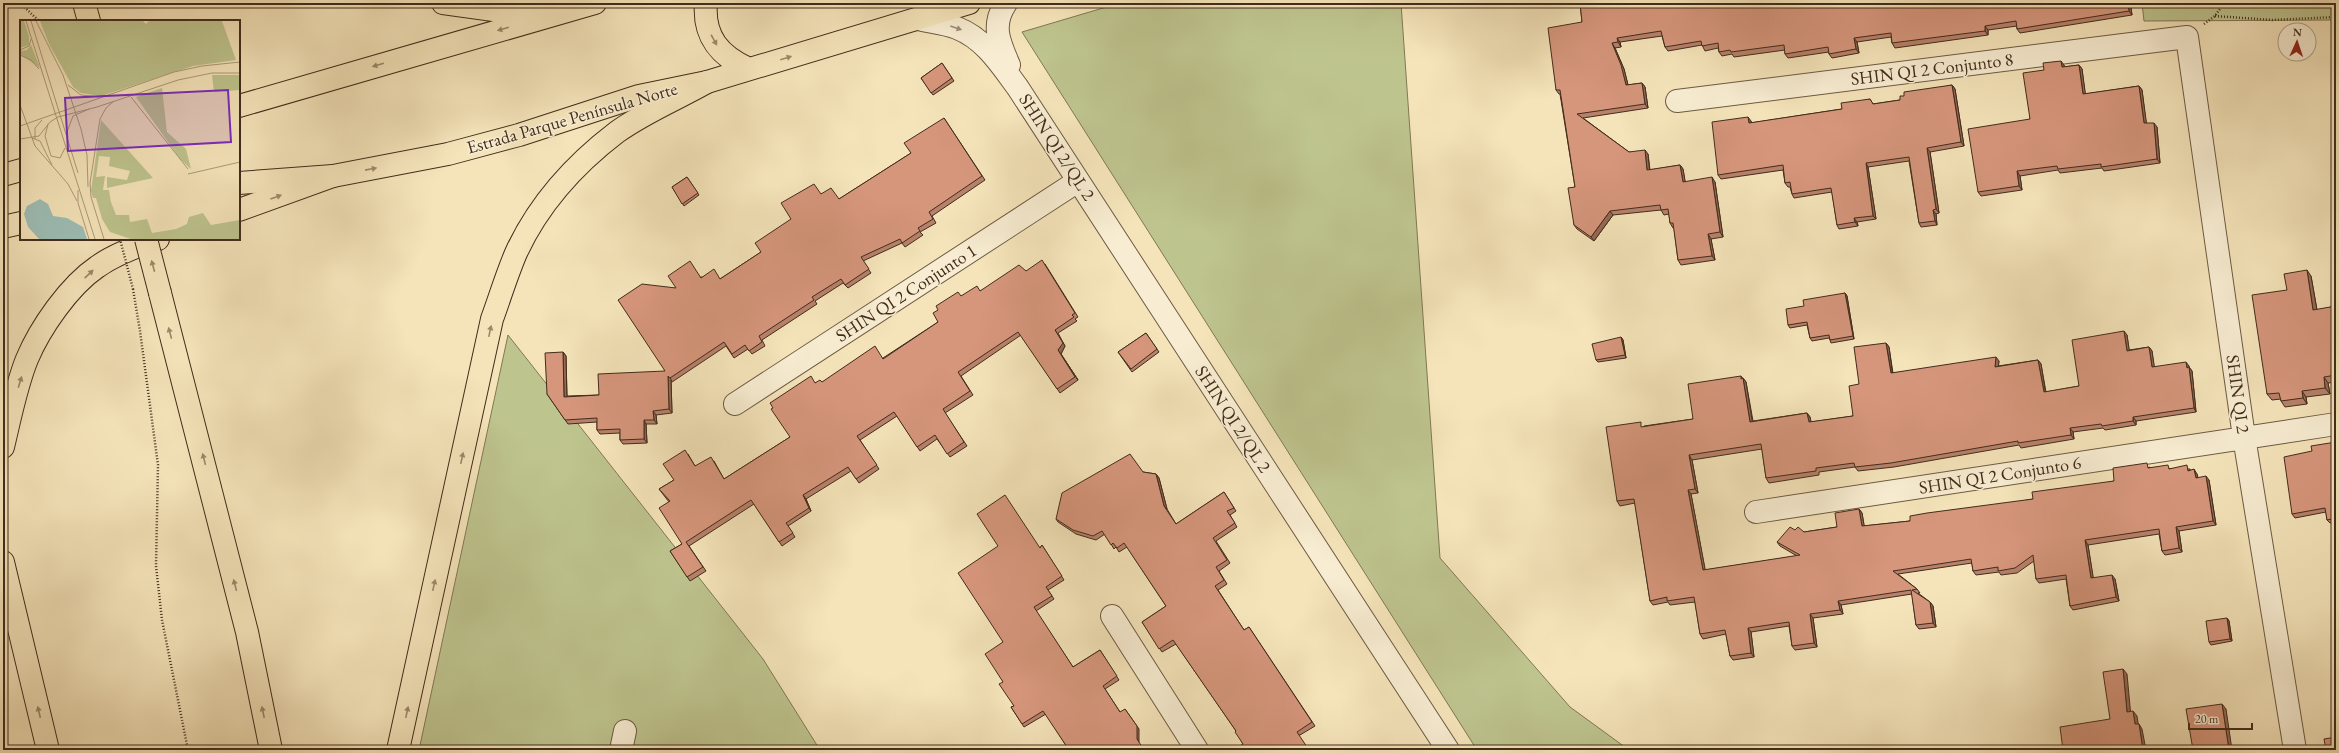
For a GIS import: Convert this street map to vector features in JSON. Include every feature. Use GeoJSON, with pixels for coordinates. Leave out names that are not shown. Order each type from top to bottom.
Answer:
{"type":"FeatureCollection","features":[{"type":"Feature","properties":{"kind":"main road"},"geometry":{"type":"LineString","coordinates":[[84,3],[88,20]]}},
{"type":"Feature","properties":{"kind":"main road"},"geometry":{"type":"LineString","coordinates":[[443,3],[543,17]]}},
{"type":"Feature","properties":{"kind":"main road"},"geometry":{"type":"LineString","coordinates":[[240,106],[595,3]]}},
{"type":"Feature","properties":{"kind":"main road"},"geometry":{"type":"LineString","coordinates":[[706,3],[708,24],[717,46],[732,61],[749,70]]}},
{"type":"Feature","properties":{"kind":"main road","name":"Estrada Parque Península Norte"},"geometry":{"type":"LineString","coordinates":[[240,183],[333,176],[448,154],[520,135],[639,96],[707,82],[749,70],[969,3]]}},
{"type":"Feature","properties":{"kind":"main road"},"geometry":{"type":"LineString","coordinates":[[398,750],[492,319],[516,254],[531,224],[547,201],[577,167],[616,133],[632,122],[707,82]]}},
{"type":"Feature","properties":{"kind":"main road"},"geometry":{"type":"LineString","coordinates":[[3,175],[20,170]]}},
{"type":"Feature","properties":{"kind":"main road"},"geometry":{"type":"LineString","coordinates":[[240,210],[333,176]]}},
{"type":"Feature","properties":{"kind":"main road"},"geometry":{"type":"LineString","coordinates":[[3,227],[20,223]]}},
{"type":"Feature","properties":{"kind":"main road"},"geometry":{"type":"LineString","coordinates":[[146,240],[245,624],[271,750]]}},
{"type":"Feature","properties":{"kind":"main road"},"geometry":{"type":"LineString","coordinates":[[3,447],[27,358],[44,326],[70,292],[96,267],[132,248],[155,240]]}},
{"type":"Feature","properties":{"kind":"main road"},"geometry":{"type":"LineString","coordinates":[[3,562],[48,750]]}},
{"type":"Feature","properties":{"kind":"street","name":"SHIN QI 2/QL 2"},"geometry":{"type":"LineString","coordinates":[[1006,3],[1000,12],[996,26],[998,39],[1018,88]]}},
{"type":"Feature","properties":{"kind":"street","name":"SHIN QI 2/QL 2"},"geometry":{"type":"LineString","coordinates":[[918,19],[956,27],[973,36],[986,46],[1018,88],[1448,750]]}},
{"type":"Feature","properties":{"kind":"street","name":"SHIN QI 2 Conjunto 8"},"geometry":{"type":"LineString","coordinates":[[1677,101],[2187,37]]}},
{"type":"Feature","properties":{"kind":"street","name":"SHIN QI 2"},"geometry":{"type":"LineString","coordinates":[[2187,37],[2244,437],[2295,750]]}},
{"type":"Feature","properties":{"kind":"street","name":"SHIN QI 2 Conjunto 1"},"geometry":{"type":"LineString","coordinates":[[735,404],[1078,181]]}},
{"type":"Feature","properties":{"kind":"street","name":"SHIN QI 2 Conjunto 6"},"geometry":{"type":"LineString","coordinates":[[1756,512],[2336,424]]}},
{"type":"Feature","properties":{"kind":"street"},"geometry":{"type":"LineString","coordinates":[[1112,616],[1197,750]]}},
{"type":"Feature","properties":{"kind":"path"},"geometry":{"type":"LineString","coordinates":[[20,3],[38,20]]}},
{"type":"Feature","properties":{"kind":"path"},"geometry":{"type":"LineString","coordinates":[[2187,37],[2214,16],[2224,3]]}},
{"type":"Feature","properties":{"kind":"path"},"geometry":{"type":"LineString","coordinates":[[2214,16],[2272,20],[2336,17]]}},
{"type":"Feature","properties":{"kind":"path"},"geometry":{"type":"LineString","coordinates":[[120,240],[140,331],[158,465],[156,566],[162,620],[188,750]]}},
{"type":"Feature","properties":{"kind":"green space"},"geometry":{"type":"Polygon","coordinates":[[[1120,3],[1401,3],[1440,558],[1570,707],[1629,750],[1477,750],[1022,32],[1120,3]]]}},
{"type":"Feature","properties":{"kind":"green space"},"geometry":{"type":"Polygon","coordinates":[[[2142,3],[2336,3],[2336,20],[2144,21],[2142,3]]]}},
{"type":"Feature","properties":{"kind":"green space"},"geometry":{"type":"Polygon","coordinates":[[[508,335],[763,659],[820,750],[419,750],[508,335]]]}},
{"type":"Feature","properties":{"kind":"building"},"geometry":{"type":"Polygon","coordinates":[[[1580,3],[2129,3],[2129,11],[2017,29],[2016,21],[1985,26],[1985,31],[1892,43],[1891,33],[1854,38],[1856,49],[1829,54],[1828,47],[1785,54],[1784,45],[1731,52],[1730,50],[1719,52],[1718,43],[1702,46],[1701,41],[1665,47],[1661,31],[1617,38],[1618,42],[1612,43],[1621,65],[1626,85],[1642,83],[1645,104],[1577,114],[1629,152],[1645,150],[1647,170],[1680,165],[1683,182],[1712,177],[1720,232],[1708,234],[1712,256],[1678,260],[1673,223],[1670,223],[1668,209],[1661,210],[1660,205],[1610,211],[1591,237],[1574,225],[1568,188],[1575,187],[1560,90],[1556,90],[1548,28],[1582,22],[1580,3]]]}},
{"type":"Feature","properties":{"kind":"building"},"geometry":{"type":"Polygon","coordinates":[[[2061,61],[2062,67],[2079,65],[2083,94],[2139,86],[2144,123],[2154,123],[2157,159],[2101,167],[2101,164],[2058,169],[2057,166],[2017,171],[2019,186],[1978,192],[1968,129],[2030,119],[2023,73],[2044,70],[2043,63],[2061,61]]]}},
{"type":"Feature","properties":{"kind":"building"},"geometry":{"type":"Polygon","coordinates":[[[942,63],[952,78],[931,93],[921,78],[942,63]]]}},
{"type":"Feature","properties":{"kind":"building"},"geometry":{"type":"Polygon","coordinates":[[[1952,85],[1961,142],[1927,148],[1936,209],[1933,210],[1935,221],[1919,223],[1909,157],[1866,163],[1873,216],[1854,218],[1855,222],[1837,225],[1831,188],[1792,194],[1790,182],[1785,183],[1783,165],[1718,175],[1712,122],[1748,117],[1749,123],[1842,109],[1841,103],[1870,99],[1873,104],[1900,100],[1900,96],[1904,96],[1904,92],[1952,85]]]}},
{"type":"Feature","properties":{"kind":"building"},"geometry":{"type":"Polygon","coordinates":[[[944,118],[982,176],[929,212],[933,219],[918,228],[920,231],[902,243],[900,239],[861,257],[869,269],[845,285],[841,279],[812,297],[814,300],[759,336],[762,342],[749,351],[745,345],[732,354],[724,342],[670,378],[668,376],[669,409],[653,411],[654,420],[644,420],[644,439],[620,440],[620,429],[597,430],[597,418],[565,420],[547,394],[545,353],[563,352],[564,397],[599,395],[598,374],[665,371],[618,300],[642,284],[676,288],[668,276],[690,261],[701,278],[714,269],[720,279],[761,252],[755,243],[791,219],[781,203],[814,184],[821,194],[831,188],[839,199],[911,153],[904,143],[944,118]]]}},
{"type":"Feature","properties":{"kind":"building"},"geometry":{"type":"Polygon","coordinates":[[[687,177],[698,193],[682,204],[672,187],[687,177]]]}},
{"type":"Feature","properties":{"kind":"building"},"geometry":{"type":"Polygon","coordinates":[[[1042,260],[1075,313],[1072,315],[1074,317],[1055,330],[1063,343],[1058,350],[1075,377],[1057,389],[1018,332],[958,372],[970,391],[943,409],[964,442],[947,454],[935,435],[917,447],[894,412],[857,436],[877,465],[856,479],[848,467],[803,495],[809,508],[786,523],[793,533],[779,542],[751,500],[686,542],[703,567],[687,577],[670,551],[682,544],[659,508],[670,501],[659,489],[674,480],[663,464],[685,450],[695,466],[711,457],[724,479],[790,437],[771,409],[773,408],[770,403],[811,376],[815,383],[820,380],[822,382],[875,346],[883,359],[938,322],[933,313],[938,310],[936,306],[958,292],[961,296],[977,286],[980,291],[1019,265],[1026,271],[1042,260]]]}},
{"type":"Feature","properties":{"kind":"building"},"geometry":{"type":"Polygon","coordinates":[[[2307,270],[2313,310],[2336,306],[2336,375],[2324,377],[2325,388],[2302,391],[2303,398],[2281,401],[2279,393],[2267,394],[2252,295],[2287,290],[2284,274],[2307,270]]]}},
{"type":"Feature","properties":{"kind":"building"},"geometry":{"type":"Polygon","coordinates":[[[1845,293],[1853,336],[1830,340],[1829,335],[1810,338],[1807,322],[1788,325],[1786,309],[1804,306],[1803,300],[1845,293]]]}},
{"type":"Feature","properties":{"kind":"building"},"geometry":{"type":"Polygon","coordinates":[[[2124,331],[2127,351],[2149,347],[2152,367],[2186,362],[2187,368],[2189,367],[2194,408],[2133,417],[2133,421],[2102,426],[2101,424],[2070,428],[2071,435],[2018,443],[2018,441],[1891,463],[1855,467],[1854,463],[1816,468],[1816,471],[1766,478],[1761,444],[1689,455],[1695,489],[1688,490],[1703,570],[1800,555],[1777,542],[1790,527],[1795,530],[1798,527],[1804,532],[1837,527],[1835,513],[1859,509],[1862,526],[1910,521],[1910,516],[2033,499],[2032,492],[2114,481],[2113,468],[2147,463],[2148,468],[2168,465],[2169,469],[2187,465],[2188,471],[2194,469],[2196,478],[2206,476],[2213,521],[2176,527],[2179,548],[2162,551],[2159,529],[2085,540],[2091,578],[2112,575],[2116,597],[2070,606],[2066,575],[2036,579],[2033,555],[2015,568],[1998,571],[1998,567],[1973,571],[1971,559],[1893,571],[1917,589],[1912,590],[1930,602],[1933,623],[1916,625],[1911,590],[1838,601],[1840,610],[1810,614],[1814,643],[1792,646],[1789,622],[1748,628],[1751,653],[1730,656],[1725,630],[1700,634],[1694,597],[1667,601],[1667,597],[1650,601],[1634,499],[1617,501],[1606,427],[1641,422],[1641,427],[1693,419],[1688,384],[1741,376],[1741,379],[1743,378],[1750,422],[1807,413],[1809,422],[1853,416],[1849,386],[1859,384],[1854,347],[1886,343],[1891,373],[1996,357],[1995,367],[2038,360],[2044,392],[2079,386],[2072,340],[2124,331]]]}},
{"type":"Feature","properties":{"kind":"building"},"geometry":{"type":"Polygon","coordinates":[[[1146,333],[1157,349],[1131,369],[1118,352],[1146,333]]]}},
{"type":"Feature","properties":{"kind":"building"},"geometry":{"type":"Polygon","coordinates":[[[1621,337],[1625,355],[1596,360],[1592,344],[1621,337]]]}},
{"type":"Feature","properties":{"kind":"building"},"geometry":{"type":"Polygon","coordinates":[[[2336,442],[2336,518],[2327,520],[2325,508],[2292,514],[2284,457],[2312,451],[2311,446],[2336,442]]]}},
{"type":"Feature","properties":{"kind":"building"},"geometry":{"type":"Polygon","coordinates":[[[1130,454],[1143,472],[1156,474],[1164,506],[1176,524],[1224,492],[1234,508],[1227,511],[1235,523],[1213,538],[1227,560],[1216,567],[1224,580],[1215,586],[1244,630],[1249,627],[1312,722],[1297,732],[1309,750],[1233,750],[1243,744],[1235,732],[1236,731],[1173,640],[1159,649],[1142,622],[1166,606],[1124,543],[1117,548],[1113,543],[1111,545],[1102,531],[1093,536],[1073,530],[1056,519],[1062,493],[1130,454]]]}},
{"type":"Feature","properties":{"kind":"building"},"geometry":{"type":"Polygon","coordinates":[[[1005,495],[1040,548],[1042,545],[1062,576],[1046,587],[1052,596],[1034,607],[1073,667],[1100,650],[1117,676],[1103,686],[1120,712],[1125,709],[1137,726],[1137,739],[1144,750],[1063,750],[1067,747],[1043,711],[1022,724],[1011,707],[1014,706],[999,684],[1003,682],[985,654],[1003,642],[958,573],[998,546],[977,514],[1005,495]]]}},
{"type":"Feature","properties":{"kind":"building"},"geometry":{"type":"Polygon","coordinates":[[[2227,618],[2230,639],[2209,642],[2206,621],[2227,618]]]}},
{"type":"Feature","properties":{"kind":"building"},"geometry":{"type":"Polygon","coordinates":[[[2123,669],[2127,712],[2133,711],[2135,724],[2139,724],[2143,750],[2063,750],[2060,727],[2110,719],[2103,672],[2123,669]]]}},
{"type":"Feature","properties":{"kind":"building"},"geometry":{"type":"Polygon","coordinates":[[[2222,704],[2229,750],[2193,750],[2186,709],[2222,704]]]}},
{"type":"Feature","properties":{"kind":"building"},"geometry":{"type":"Polygon","coordinates":[[[2336,737],[2336,750],[2326,750],[2324,739],[2336,737]]]}}]}
